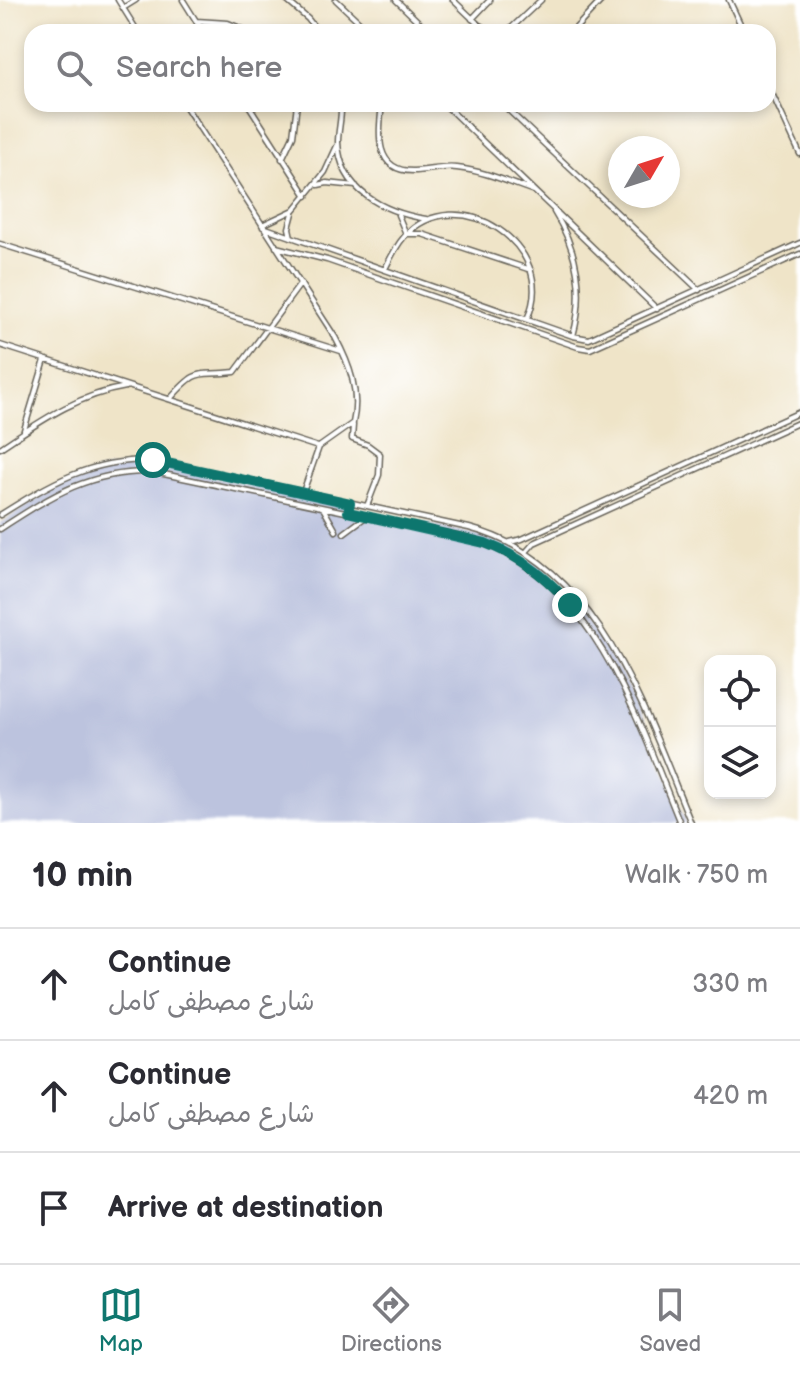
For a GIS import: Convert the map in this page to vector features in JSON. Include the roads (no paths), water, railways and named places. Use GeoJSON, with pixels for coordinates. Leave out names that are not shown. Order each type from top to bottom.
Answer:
{"type":"FeatureCollection","features":[{"type":"Feature","properties":{"kind":"street"},"geometry":{"type":"LineString","coordinates":[[118,0],[133,24]]}},
{"type":"Feature","properties":{"kind":"street"},"geometry":{"type":"LineString","coordinates":[[123,8],[136,0]]}},
{"type":"Feature","properties":{"kind":"street"},"geometry":{"type":"LineString","coordinates":[[183,0],[198,24]]}},
{"type":"Feature","properties":{"kind":"street"},"geometry":{"type":"LineString","coordinates":[[286,0],[312,24]]}},
{"type":"Feature","properties":{"kind":"street"},"geometry":{"type":"LineString","coordinates":[[336,0],[361,24]]}},
{"type":"Feature","properties":{"kind":"street"},"geometry":{"type":"LineString","coordinates":[[396,0],[421,24]]}},
{"type":"Feature","properties":{"kind":"street"},"geometry":{"type":"LineString","coordinates":[[453,0],[481,24]]}},
{"type":"Feature","properties":{"kind":"street"},"geometry":{"type":"LineString","coordinates":[[472,19],[490,0]]}},
{"type":"Feature","properties":{"kind":"street"},"geometry":{"type":"LineString","coordinates":[[516,24],[541,0]]}},
{"type":"Feature","properties":{"kind":"street"},"geometry":{"type":"LineString","coordinates":[[580,24],[602,0]]}},
{"type":"Feature","properties":{"kind":"street"},"geometry":{"type":"LineString","coordinates":[[729,0],[740,24]]}},
{"type":"Feature","properties":{"kind":"street"},"geometry":{"type":"LineString","coordinates":[[196,21],[230,24]]}},
{"type":"Feature","properties":{"kind":"street"},"geometry":{"type":"LineString","coordinates":[[776,102],[800,154]]}},
{"type":"Feature","properties":{"kind":"street"},"geometry":{"type":"LineString","coordinates":[[189,112],[342,351],[353,377],[355,402],[352,439],[380,454],[379,475],[367,506]]}},
{"type":"Feature","properties":{"kind":"street"},"geometry":{"type":"LineString","coordinates":[[253,112],[307,196]]}},
{"type":"Feature","properties":{"kind":"street"},"geometry":{"type":"LineString","coordinates":[[282,159],[293,136],[296,112]]}},
{"type":"Feature","properties":{"kind":"street"},"geometry":{"type":"LineString","coordinates":[[340,112],[338,143],[346,170],[356,186],[378,205],[398,215],[428,220],[468,216],[495,226],[516,244],[531,270],[535,296],[527,319]]}},
{"type":"Feature","properties":{"kind":"street"},"geometry":{"type":"LineString","coordinates":[[381,112],[379,141],[382,153],[399,168],[410,171],[452,167],[481,172],[536,192]]}},
{"type":"Feature","properties":{"kind":"street"},"geometry":{"type":"LineString","coordinates":[[452,112],[657,309]]}},
{"type":"Feature","properties":{"kind":"street"},"geometry":{"type":"LineString","coordinates":[[511,112],[699,290]]}},
{"type":"Feature","properties":{"kind":"street"},"geometry":{"type":"LineString","coordinates":[[291,237],[290,219],[294,210],[317,186],[338,143]]}},
{"type":"Feature","properties":{"kind":"street"},"geometry":{"type":"LineString","coordinates":[[317,186],[327,183],[356,186]]}},
{"type":"Feature","properties":{"kind":"street"},"geometry":{"type":"LineString","coordinates":[[549,205],[562,225],[578,271],[579,307],[573,336]]}},
{"type":"Feature","properties":{"kind":"street"},"geometry":{"type":"LineString","coordinates":[[263,226],[294,210]]}},
{"type":"Feature","properties":{"kind":"street"},"geometry":{"type":"LineString","coordinates":[[398,215],[406,234]]}},
{"type":"Feature","properties":{"kind":"street"},"geometry":{"type":"LineString","coordinates":[[385,269],[406,234],[428,220]]}},
{"type":"Feature","properties":{"kind":"street"},"geometry":{"type":"LineString","coordinates":[[263,226],[573,336],[594,338],[800,243]]}},
{"type":"Feature","properties":{"kind":"street"},"geometry":{"type":"LineString","coordinates":[[406,234],[422,234],[531,270]]}},
{"type":"Feature","properties":{"kind":"street"},"geometry":{"type":"LineString","coordinates":[[0,244],[342,351]]}},
{"type":"Feature","properties":{"kind":"street"},"geometry":{"type":"LineString","coordinates":[[276,247],[327,260],[590,349],[800,254]]}},
{"type":"Feature","properties":{"kind":"street"},"geometry":{"type":"LineString","coordinates":[[169,399],[201,372],[235,372],[301,283]]}},
{"type":"Feature","properties":{"kind":"street"},"geometry":{"type":"LineString","coordinates":[[0,345],[319,447]]}},
{"type":"Feature","properties":{"kind":"street"},"geometry":{"type":"LineString","coordinates":[[23,432],[45,360]]}},
{"type":"Feature","properties":{"kind":"street"},"geometry":{"type":"LineString","coordinates":[[0,448],[59,409],[98,391],[128,386]]}},
{"type":"Feature","properties":{"kind":"street"},"geometry":{"type":"LineString","coordinates":[[509,542],[690,465],[800,412]]}},
{"type":"Feature","properties":{"kind":"street"},"geometry":{"type":"LineString","coordinates":[[526,552],[534,543],[800,422]]}},
{"type":"Feature","properties":{"kind":"street"},"geometry":{"type":"LineString","coordinates":[[303,492],[319,447],[353,423]]}},
{"type":"Feature","properties":{"kind":"street"},"geometry":{"type":"LineString","coordinates":[[0,515],[44,488],[96,465],[125,460],[153,460],[477,530],[509,542],[559,577],[597,627],[641,701],[691,823]]}},
{"type":"Feature","properties":{"kind":"street"},"geometry":{"type":"LineString","coordinates":[[0,529],[50,497],[101,476],[154,472],[465,537],[504,550],[550,582],[590,632],[627,697],[680,823]]}},
{"type":"Feature","properties":{"kind":"street"},"geometry":{"type":"LineString","coordinates":[[44,488],[50,497]]}},
{"type":"Feature","properties":{"kind":"street"},"geometry":{"type":"LineString","coordinates":[[340,510],[343,501]]}},
{"type":"Feature","properties":{"kind":"street"},"geometry":{"type":"LineString","coordinates":[[348,512],[350,503]]}},
{"type":"Feature","properties":{"kind":"street"},"geometry":{"type":"LineString","coordinates":[[321,506],[336,531]]}},
{"type":"Feature","properties":{"kind":"street"},"geometry":{"type":"LineString","coordinates":[[344,533],[367,516]]}},
{"type":"Feature","properties":{"kind":"street"},"geometry":{"type":"LineString","coordinates":[[590,632],[597,627]]}}]}
